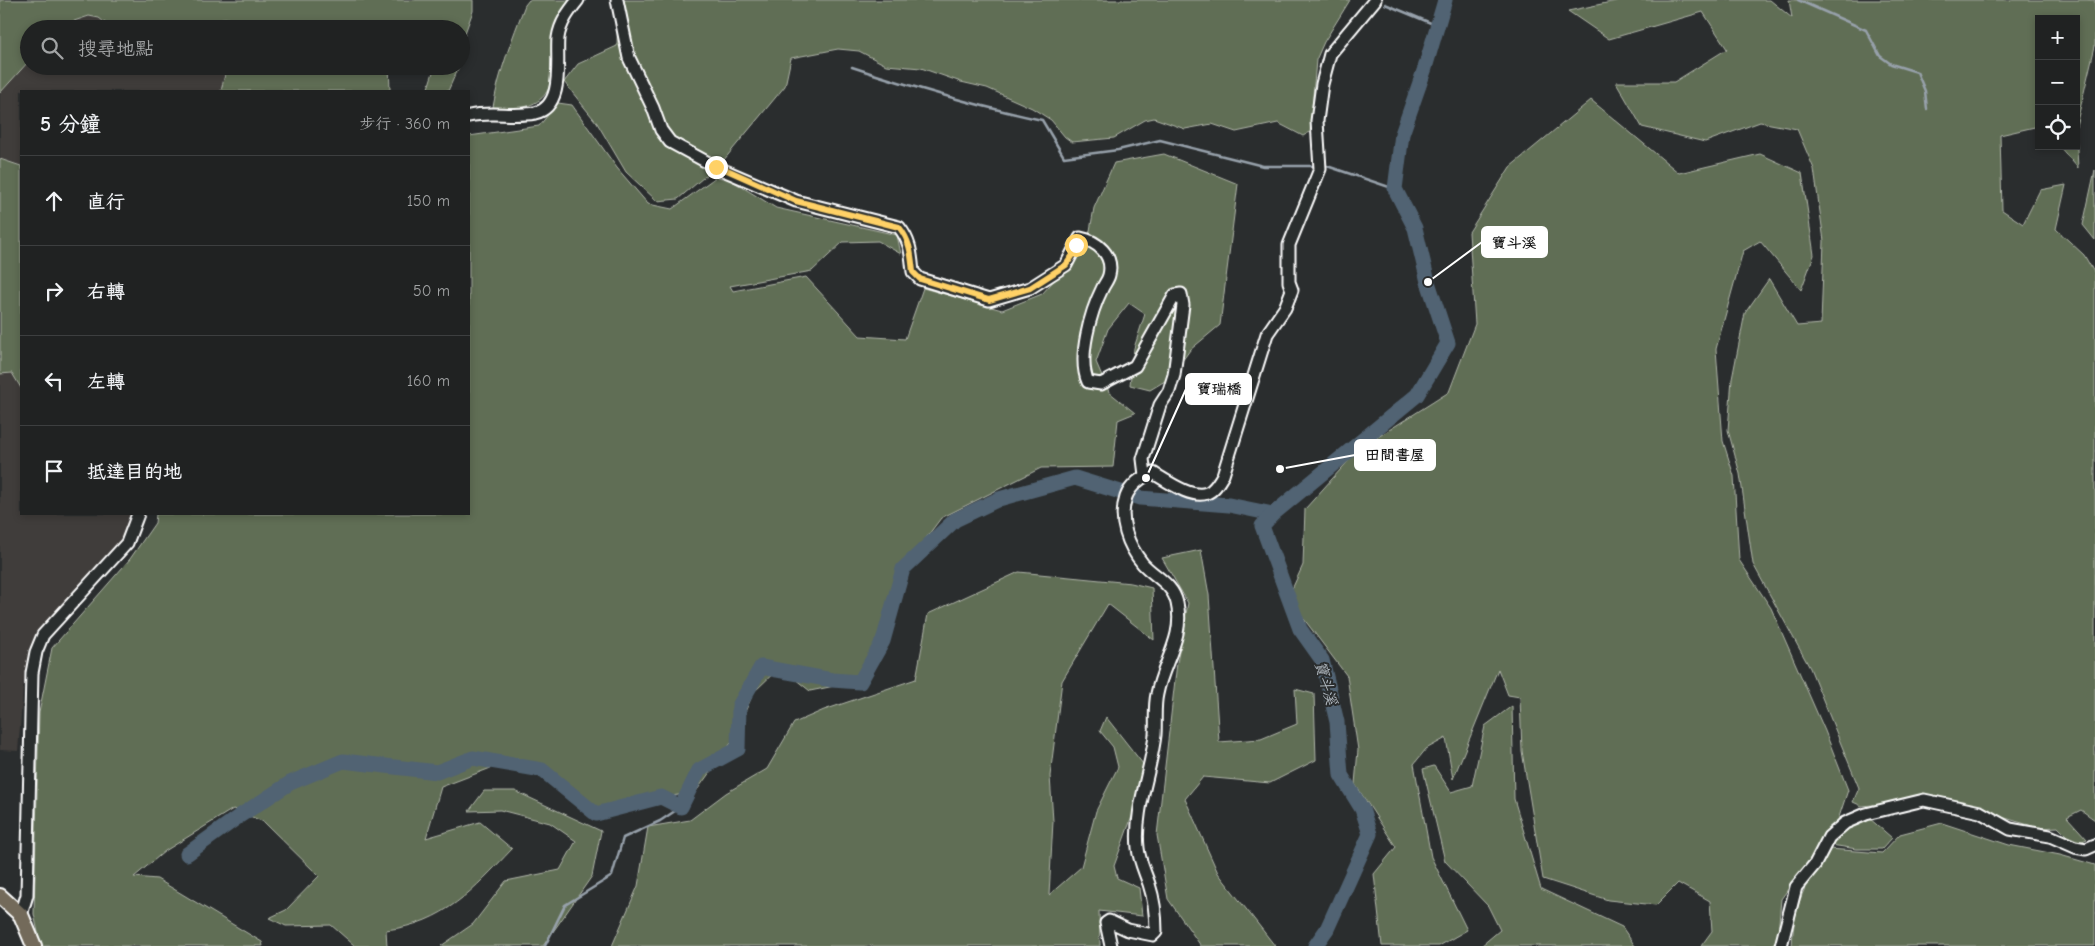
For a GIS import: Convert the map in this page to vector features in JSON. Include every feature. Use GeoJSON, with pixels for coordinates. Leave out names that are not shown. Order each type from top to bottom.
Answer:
{"type":"FeatureCollection","features":[{"type":"Feature","properties":{"kind":"main road"},"geometry":{"type":"LineString","coordinates":[[0,896],[21,914],[34,946]]}},
{"type":"Feature","properties":{"kind":"street"},"geometry":{"type":"LineString","coordinates":[[470,116],[537,112],[550,101],[557,90],[558,36],[562,24],[578,0]]}},
{"type":"Feature","properties":{"kind":"street"},"geometry":{"type":"LineString","coordinates":[[617,0],[629,58],[661,130],[670,142],[716,167],[727,170],[796,201],[899,227],[907,237],[912,255],[913,272],[920,279],[989,300],[1030,288],[1066,265],[1073,255],[1080,238],[1089,240],[1099,246],[1105,253],[1110,270],[1087,334],[1084,361],[1085,375],[1088,382],[1101,384],[1135,366],[1174,295],[1181,294],[1183,305],[1176,363],[1169,391],[1160,406],[1143,459],[1145,475]]}},
{"type":"Feature","properties":{"kind":"street"},"geometry":{"type":"LineString","coordinates":[[1112,946],[1106,923],[1110,921],[1144,935],[1153,936],[1156,932],[1154,905],[1140,861],[1138,837],[1144,786],[1155,736],[1157,694],[1178,636],[1180,617],[1177,600],[1166,582],[1144,564],[1132,545],[1124,528],[1122,510],[1127,494],[1145,475],[1153,473],[1195,494],[1207,493],[1215,488],[1223,475],[1267,334],[1284,308],[1292,290],[1288,264],[1289,245],[1320,169],[1317,121],[1322,84],[1330,54],[1375,0]]}},
{"type":"Feature","properties":{"kind":"street"},"geometry":{"type":"LineString","coordinates":[[21,914],[27,895],[32,680],[36,652],[43,636],[127,543],[138,515]]}},
{"type":"Feature","properties":{"kind":"street"},"geometry":{"type":"LineString","coordinates":[[1781,946],[1796,887],[1815,864],[1829,837],[1845,823],[1866,814],[1924,800],[1980,812],[2010,829],[2050,836],[2075,847],[2086,849],[2095,845]]}},
{"type":"Feature","properties":{"kind":"shaded area"},"geometry":{"type":"Polygon","coordinates":[[[89,16],[102,20],[77,20],[89,16]]]}},
{"type":"Feature","properties":{"kind":"shaded area"},"geometry":{"type":"Polygon","coordinates":[[[224,18],[234,20],[221,20],[224,18]]]}},
{"type":"Feature","properties":{"kind":"shaded area"},"geometry":{"type":"Polygon","coordinates":[[[20,71],[20,75],[225,75],[221,90],[20,90],[20,166],[0,159],[0,93],[20,71]]]}},
{"type":"Feature","properties":{"kind":"shaded area"},"geometry":{"type":"Polygon","coordinates":[[[12,373],[20,386],[20,515],[130,515],[124,534],[108,557],[37,634],[29,649],[24,678],[18,751],[0,750],[0,374],[12,373]]]}},
{"type":"Feature","properties":{"kind":"green space"},"geometry":{"type":"Polygon","coordinates":[[[0,0],[473,0],[473,11],[470,20],[234,20],[224,18],[221,20],[102,20],[89,16],[77,20],[20,20],[20,71],[0,93],[0,0]]]}},
{"type":"Feature","properties":{"kind":"green space"},"geometry":{"type":"Polygon","coordinates":[[[529,0],[573,0],[555,24],[552,40],[551,76],[549,87],[544,96],[535,103],[520,108],[499,110],[493,107],[499,81],[515,30],[525,5],[529,0]]]}},
{"type":"Feature","properties":{"kind":"green space"},"geometry":{"type":"Polygon","coordinates":[[[618,0],[1350,0],[1324,42],[1316,60],[1310,132],[1303,136],[1278,123],[1236,132],[1212,124],[1185,129],[1154,118],[1145,120],[1114,138],[1072,142],[1065,137],[1051,120],[1032,108],[987,88],[961,82],[921,68],[886,65],[859,51],[838,49],[791,58],[785,86],[723,161],[678,199],[657,201],[626,172],[597,123],[564,82],[578,64],[617,46],[618,0]]]}},
{"type":"Feature","properties":{"kind":"green space"},"geometry":{"type":"Polygon","coordinates":[[[1621,0],[1770,0],[1792,18],[1789,0],[2095,0],[2095,46],[2080,109],[2080,15],[2035,15],[2035,127],[2000,135],[2002,210],[2023,224],[2040,190],[2066,185],[2056,229],[2084,255],[2095,274],[2095,820],[2081,810],[2067,817],[2087,839],[2075,844],[2058,827],[2039,828],[1995,815],[1925,800],[1862,806],[1853,802],[1859,788],[1810,668],[1753,564],[1740,474],[1728,430],[1732,379],[1745,313],[1769,279],[1797,326],[1821,324],[1824,241],[1814,169],[1797,129],[1760,122],[1705,142],[1642,127],[1616,82],[1674,82],[1727,49],[1703,12],[1609,39],[1568,11],[1621,0]]]}},
{"type":"Feature","properties":{"kind":"green space"},"geometry":{"type":"Polygon","coordinates":[[[225,75],[389,75],[390,90],[221,90],[225,75]]]}},
{"type":"Feature","properties":{"kind":"green space"},"geometry":{"type":"Polygon","coordinates":[[[432,75],[455,75],[448,90],[427,90],[432,75]]]}},
{"type":"Feature","properties":{"kind":"green space"},"geometry":{"type":"Polygon","coordinates":[[[1591,100],[1679,173],[1760,154],[1802,173],[1814,255],[1801,290],[1760,241],[1743,251],[1716,349],[1723,441],[1734,476],[1739,560],[1771,608],[1825,731],[1848,790],[1838,820],[1781,899],[1777,946],[1701,946],[1712,931],[1710,901],[1678,883],[1656,905],[1608,900],[1543,879],[1522,751],[1520,697],[1508,695],[1498,669],[1453,779],[1446,738],[1426,749],[1414,764],[1431,857],[1467,930],[1439,946],[1382,946],[1374,874],[1396,847],[1355,784],[1358,750],[1347,676],[1288,598],[1303,565],[1305,509],[1359,449],[1449,392],[1475,324],[1469,232],[1510,167],[1591,100]]]}},
{"type":"Feature","properties":{"kind":"green space"},"geometry":{"type":"Polygon","coordinates":[[[558,103],[572,105],[617,168],[648,204],[672,209],[716,177],[729,179],[776,208],[897,235],[901,254],[878,241],[843,242],[812,271],[730,286],[733,291],[806,277],[860,336],[905,339],[923,288],[1002,310],[1042,294],[1088,242],[1094,208],[1114,163],[1164,154],[1238,184],[1220,325],[1190,350],[1170,378],[1150,390],[1130,385],[1134,348],[1145,314],[1129,303],[1108,329],[1096,362],[1109,392],[1135,413],[1118,420],[1113,467],[1041,468],[941,518],[905,566],[887,623],[864,680],[810,691],[780,667],[754,692],[731,743],[695,793],[662,797],[610,814],[517,758],[441,787],[426,838],[480,822],[512,849],[471,891],[442,912],[407,926],[386,930],[387,946],[355,946],[331,925],[286,926],[269,918],[286,910],[319,876],[264,822],[233,809],[165,851],[134,877],[157,879],[262,942],[263,946],[41,946],[34,914],[39,713],[52,648],[130,559],[155,523],[156,515],[470,515],[470,136],[539,126],[558,103]]]}},
{"type":"Feature","properties":{"kind":"green space"},"geometry":{"type":"Polygon","coordinates":[[[2062,150],[2077,150],[2078,168],[2062,150]]]}},
{"type":"Feature","properties":{"kind":"green space"},"geometry":{"type":"Polygon","coordinates":[[[0,159],[20,166],[20,386],[12,373],[0,374],[0,159]]]}},
{"type":"Feature","properties":{"kind":"green space"},"geometry":{"type":"Polygon","coordinates":[[[2095,170],[2095,240],[2083,225],[2095,170]]]}},
{"type":"Feature","properties":{"kind":"green space"},"geometry":{"type":"Polygon","coordinates":[[[1201,550],[1209,595],[1219,742],[1261,739],[1297,724],[1295,689],[1314,694],[1316,760],[1270,783],[1203,777],[1185,799],[1218,873],[1275,946],[1201,946],[1168,899],[1157,835],[1177,663],[1188,603],[1162,558],[1201,550]]]}},
{"type":"Feature","properties":{"kind":"green space"},"geometry":{"type":"Polygon","coordinates":[[[1019,572],[1131,583],[1152,588],[1154,640],[1108,604],[1062,681],[1050,776],[1053,821],[1049,895],[1081,867],[1096,811],[1118,767],[1113,747],[1100,731],[1106,717],[1143,764],[1139,797],[1114,866],[1117,878],[1139,888],[1142,916],[1099,911],[1100,946],[612,946],[638,886],[648,827],[690,820],[726,793],[767,769],[794,723],[824,710],[916,679],[928,614],[1019,572]]]}},
{"type":"Feature","properties":{"kind":"green space"},"geometry":{"type":"Polygon","coordinates":[[[1512,706],[1514,799],[1541,889],[1622,927],[1635,946],[1481,946],[1500,930],[1488,906],[1445,861],[1423,769],[1434,766],[1451,792],[1472,786],[1485,726],[1512,706]]]}},
{"type":"Feature","properties":{"kind":"green space"},"geometry":{"type":"Polygon","coordinates":[[[484,791],[515,791],[601,831],[592,876],[543,946],[441,946],[473,924],[506,881],[560,870],[576,841],[550,823],[500,810],[469,811],[484,791]]]}},
{"type":"Feature","properties":{"kind":"green space"},"geometry":{"type":"Polygon","coordinates":[[[1869,818],[1892,838],[1882,849],[1857,849],[1831,845],[1842,828],[1869,818]]]}},
{"type":"Feature","properties":{"kind":"green space"},"geometry":{"type":"Polygon","coordinates":[[[1942,823],[2009,845],[2060,855],[2095,865],[2095,946],[1792,946],[1795,917],[1802,894],[1813,872],[1829,849],[1882,853],[1900,834],[1942,823]]]}},
{"type":"Feature","properties":{"kind":"waterway","name":"寶斗溪"},"geometry":{"type":"LineString","coordinates":[[1315,946],[1327,929],[1370,834],[1362,809],[1341,775],[1337,722],[1322,660],[1300,629],[1262,526],[1273,514],[1417,395],[1448,343],[1428,282],[1415,228],[1395,189],[1402,134],[1425,68],[1445,0]]}},
{"type":"Feature","properties":{"kind":"waterway"},"geometry":{"type":"LineString","coordinates":[[1798,0],[1866,30],[1880,56],[1891,64],[1917,72],[1925,91],[1927,109]]}},
{"type":"Feature","properties":{"kind":"waterway"},"geometry":{"type":"LineString","coordinates":[[1385,4],[1438,26]]}},
{"type":"Feature","properties":{"kind":"waterway"},"geometry":{"type":"LineString","coordinates":[[852,67],[946,96],[1042,120],[1064,157],[1118,150],[1160,140],[1263,166],[1313,166]]}},
{"type":"Feature","properties":{"kind":"waterway"},"geometry":{"type":"LineString","coordinates":[[1327,166],[1395,189]]}},
{"type":"Feature","properties":{"kind":"waterway"},"geometry":{"type":"LineString","coordinates":[[187,854],[238,817],[290,783],[343,761],[437,772],[473,758],[542,770],[596,814],[661,797],[681,807],[699,770],[738,749],[739,706],[761,667],[832,680],[860,682],[883,641],[903,569],[955,520],[999,499],[1075,478],[1140,498],[1229,505],[1273,514]]}},
{"type":"Feature","properties":{"kind":"waterway"},"geometry":{"type":"LineString","coordinates":[[545,946],[565,905],[612,876],[623,838],[660,821],[681,807]]}},
{"type":"Feature","properties":{"kind":"place","name":"寶斗溪"},"geometry":{"type":"Point","coordinates":[1428,282]}},
{"type":"Feature","properties":{"kind":"place","name":"田間書屋"},"geometry":{"type":"Point","coordinates":[1280,469]}},
{"type":"Feature","properties":{"kind":"place","name":"寶瑞橋"},"geometry":{"type":"Point","coordinates":[1146,478]}},
{"type":"Feature","properties":{"kind":"route"},"geometry":{"type":"LineString","coordinates":[[716,167],[727,170],[796,201],[899,227],[907,237],[912,255],[913,272],[920,279],[967,295],[989,300],[1030,288],[1066,265],[1073,255],[1076,245]]}}]}
